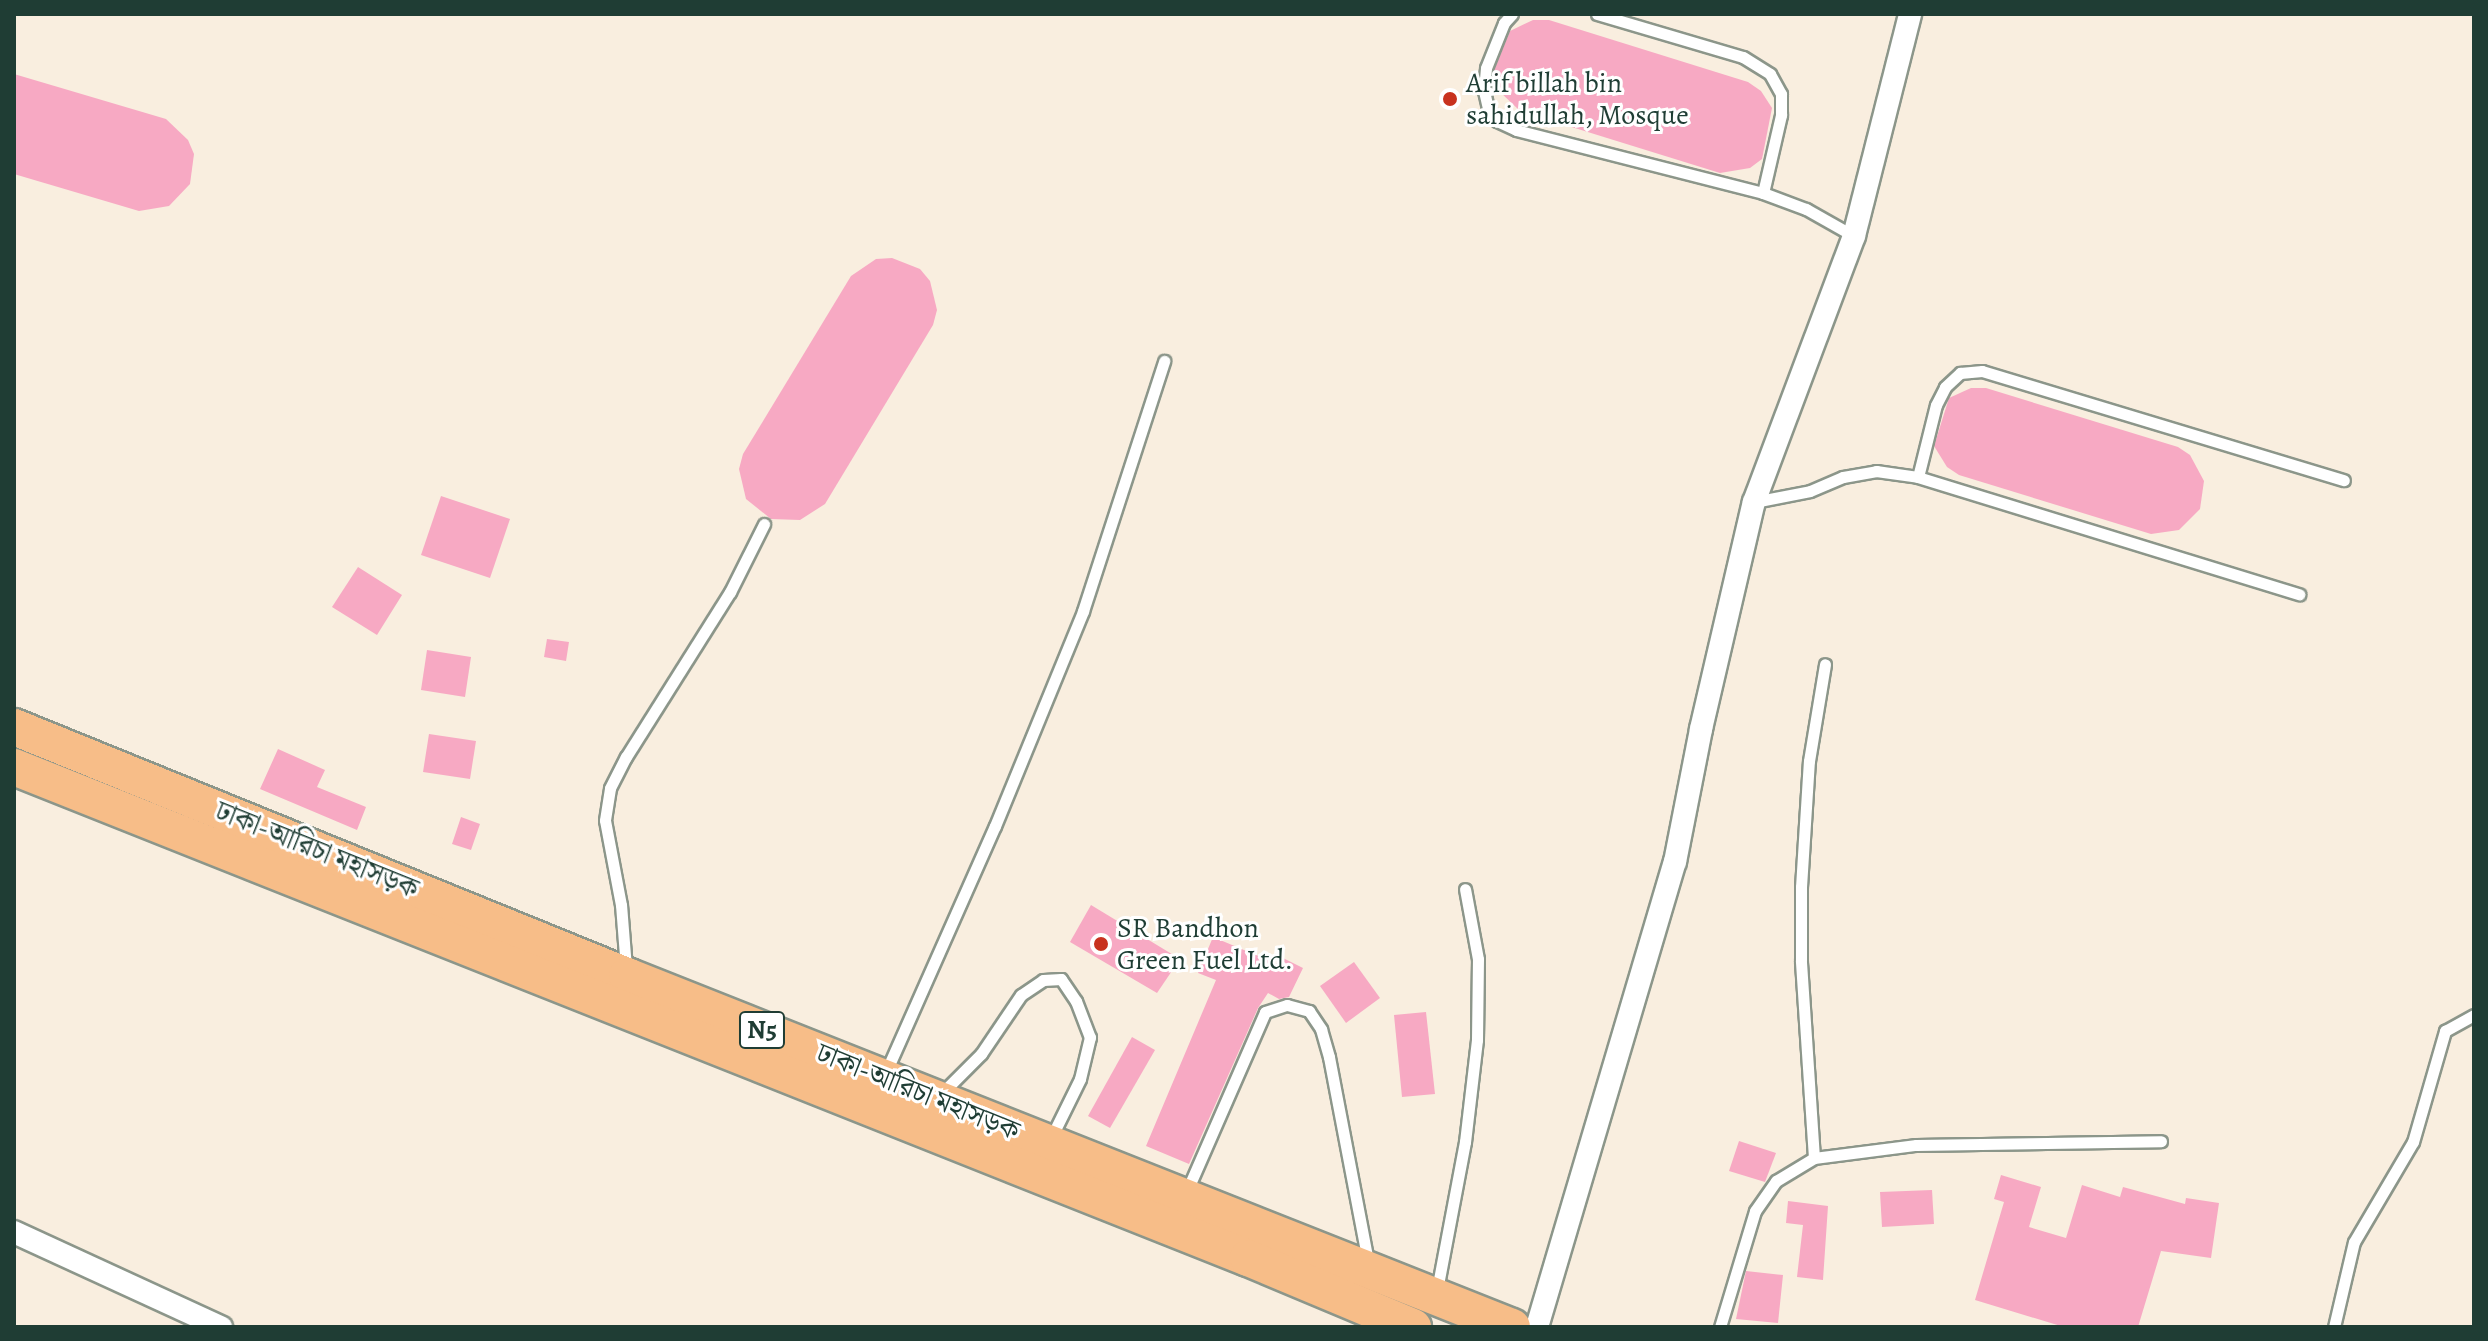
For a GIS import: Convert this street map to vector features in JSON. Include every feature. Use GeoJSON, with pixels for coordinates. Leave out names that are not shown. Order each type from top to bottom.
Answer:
{"type":"FeatureCollection","features":[{"type":"Feature","properties":{"kind":"highway","name":"ঢাকা-আরিচা মহাসড়ক"},"geometry":{"type":"LineString","coordinates":[[14,727],[627,976],[1512,1327]]}},
{"type":"Feature","properties":{"kind":"highway","name":"ঢাকা-আরিচা মহাসড়ক"},"geometry":{"type":"LineString","coordinates":[[14,767],[1233,1252],[1413,1327]]}},
{"type":"Feature","properties":{"kind":"street"},"geometry":{"type":"LineString","coordinates":[[1537,1327],[1675,862],[1701,729],[1754,502],[1854,236],[1910,14]]}},
{"type":"Feature","properties":{"kind":"street"},"geometry":{"type":"LineString","coordinates":[[14,1232],[221,1327]]}},
{"type":"Feature","properties":{"kind":"lane"},"geometry":{"type":"LineString","coordinates":[[1512,14],[1504,23],[1486,68],[1484,91],[1488,108],[1497,121],[1531,134],[1763,193],[1806,209],[1854,236]]}},
{"type":"Feature","properties":{"kind":"lane"},"geometry":{"type":"LineString","coordinates":[[1597,14],[1743,57],[1770,74],[1781,94],[1781,115],[1763,193]]}},
{"type":"Feature","properties":{"kind":"lane"},"geometry":{"type":"LineString","coordinates":[[884,1078],[945,933],[995,826],[1083,611],[1164,361]]}},
{"type":"Feature","properties":{"kind":"lane"},"geometry":{"type":"LineString","coordinates":[[1918,477],[1936,405],[1945,387],[1960,373],[1982,371],[2344,480]]}},
{"type":"Feature","properties":{"kind":"lane"},"geometry":{"type":"LineString","coordinates":[[1754,502],[1810,491],[1843,477],[1876,471],[1918,477],[2299,594]]}},
{"type":"Feature","properties":{"kind":"lane"},"geometry":{"type":"LineString","coordinates":[[627,976],[621,905],[605,820],[610,788],[626,757],[730,592],[764,524]]}},
{"type":"Feature","properties":{"kind":"lane"},"geometry":{"type":"LineString","coordinates":[[1814,1158],[1801,960],[1801,887],[1809,761],[1825,664]]}},
{"type":"Feature","properties":{"kind":"lane"},"geometry":{"type":"LineString","coordinates":[[1435,1298],[1465,1142],[1477,1040],[1478,959],[1465,889]]}},
{"type":"Feature","properties":{"kind":"lane"},"geometry":{"type":"LineString","coordinates":[[935,1099],[968,1071],[1021,995],[1043,980],[1061,979],[1076,1001],[1090,1037],[1080,1079],[1048,1143]]}},
{"type":"Feature","properties":{"kind":"lane"},"geometry":{"type":"LineString","coordinates":[[1185,1197],[1265,1012],[1287,1005],[1309,1011],[1321,1029],[1329,1057],[1370,1272]]}},
{"type":"Feature","properties":{"kind":"lane"},"geometry":{"type":"LineString","coordinates":[[2334,1327],[2354,1242],[2413,1142],[2445,1031],[2474,1015]]}},
{"type":"Feature","properties":{"kind":"lane"},"geometry":{"type":"LineString","coordinates":[[1720,1327],[1755,1211],[1776,1181],[1814,1158],[1857,1150],[1916,1145],[2161,1141]]}},
{"type":"Feature","properties":{"kind":"building"},"geometry":{"type":"Polygon","coordinates":[[[1533,20],[1549,20],[1748,82],[1761,91],[1772,108],[1762,159],[1750,168],[1720,173],[1520,111],[1498,90],[1494,70],[1510,31],[1533,20]]]}},
{"type":"Feature","properties":{"kind":"building"},"geometry":{"type":"Polygon","coordinates":[[[14,74],[166,119],[188,140],[194,154],[190,184],[169,206],[139,211],[14,174],[14,74]]]}},
{"type":"Feature","properties":{"kind":"building"},"geometry":{"type":"Polygon","coordinates":[[[892,258],[920,269],[930,281],[937,310],[933,325],[825,504],[800,520],[771,519],[746,499],[739,469],[743,454],[851,276],[876,259],[892,258]]]}},
{"type":"Feature","properties":{"kind":"building"},"geometry":{"type":"Polygon","coordinates":[[[1971,388],[1986,388],[2178,447],[2190,455],[2204,481],[2200,509],[2179,530],[2151,534],[1959,475],[1947,467],[1934,446],[1949,398],[1971,388]]]}},
{"type":"Feature","properties":{"kind":"building"},"geometry":{"type":"Polygon","coordinates":[[[441,496],[510,519],[490,578],[421,555],[441,496]]]}},
{"type":"Feature","properties":{"kind":"building"},"geometry":{"type":"Polygon","coordinates":[[[358,567],[402,595],[377,635],[332,607],[358,567]]]}},
{"type":"Feature","properties":{"kind":"building"},"geometry":{"type":"Polygon","coordinates":[[[547,639],[569,642],[566,661],[544,657],[547,639]]]}},
{"type":"Feature","properties":{"kind":"building"},"geometry":{"type":"Polygon","coordinates":[[[427,650],[471,657],[465,697],[421,690],[427,650]]]}},
{"type":"Feature","properties":{"kind":"building"},"geometry":{"type":"Polygon","coordinates":[[[429,734],[476,741],[470,779],[423,772],[429,734]]]}},
{"type":"Feature","properties":{"kind":"building"},"geometry":{"type":"Polygon","coordinates":[[[278,749],[325,770],[317,787],[366,807],[357,830],[260,789],[278,749]]]}},
{"type":"Feature","properties":{"kind":"building"},"geometry":{"type":"Polygon","coordinates":[[[461,817],[480,824],[471,850],[452,844],[461,817]]]}},
{"type":"Feature","properties":{"kind":"building"},"geometry":{"type":"Polygon","coordinates":[[[1091,905],[1180,959],[1157,993],[1070,942],[1091,905]]]}},
{"type":"Feature","properties":{"kind":"building"},"geometry":{"type":"Polygon","coordinates":[[[1213,937],[1280,965],[1283,958],[1303,968],[1289,997],[1279,999],[1268,993],[1258,1008],[1189,1164],[1146,1146],[1216,980],[1198,973],[1213,937]]]}},
{"type":"Feature","properties":{"kind":"building"},"geometry":{"type":"Polygon","coordinates":[[[1354,962],[1380,998],[1346,1023],[1320,986],[1354,962]]]}},
{"type":"Feature","properties":{"kind":"building"},"geometry":{"type":"Polygon","coordinates":[[[1426,1012],[1435,1094],[1402,1097],[1394,1015],[1426,1012]]]}},
{"type":"Feature","properties":{"kind":"building"},"geometry":{"type":"Polygon","coordinates":[[[1132,1037],[1155,1050],[1110,1128],[1088,1116],[1132,1037]]]}},
{"type":"Feature","properties":{"kind":"building"},"geometry":{"type":"Polygon","coordinates":[[[1739,1141],[1776,1153],[1765,1182],[1729,1171],[1739,1141]]]}},
{"type":"Feature","properties":{"kind":"building"},"geometry":{"type":"Polygon","coordinates":[[[2001,1175],[2041,1187],[2029,1227],[2066,1238],[2082,1185],[2120,1197],[2123,1187],[2185,1204],[2186,1198],[2219,1203],[2211,1258],[2161,1251],[2138,1327],[2064,1327],[1975,1300],[2004,1202],[1994,1199],[2001,1175]]]}},
{"type":"Feature","properties":{"kind":"building"},"geometry":{"type":"Polygon","coordinates":[[[1932,1190],[1934,1224],[1882,1227],[1880,1192],[1932,1190]]]}},
{"type":"Feature","properties":{"kind":"building"},"geometry":{"type":"Polygon","coordinates":[[[1788,1201],[1828,1206],[1823,1280],[1797,1277],[1803,1225],[1786,1223],[1788,1201]]]}},
{"type":"Feature","properties":{"kind":"building"},"geometry":{"type":"Polygon","coordinates":[[[1746,1271],[1783,1275],[1778,1323],[1736,1319],[1746,1271]]]}},
{"type":"Feature","properties":{"kind":"place","name":"Arif billah bin sahidullah, Mosque"},"geometry":{"type":"Point","coordinates":[1450,99]}},
{"type":"Feature","properties":{"kind":"place","name":"SR Bandhon Green Fuel Ltd."},"geometry":{"type":"Point","coordinates":[1101,944]}}]}
